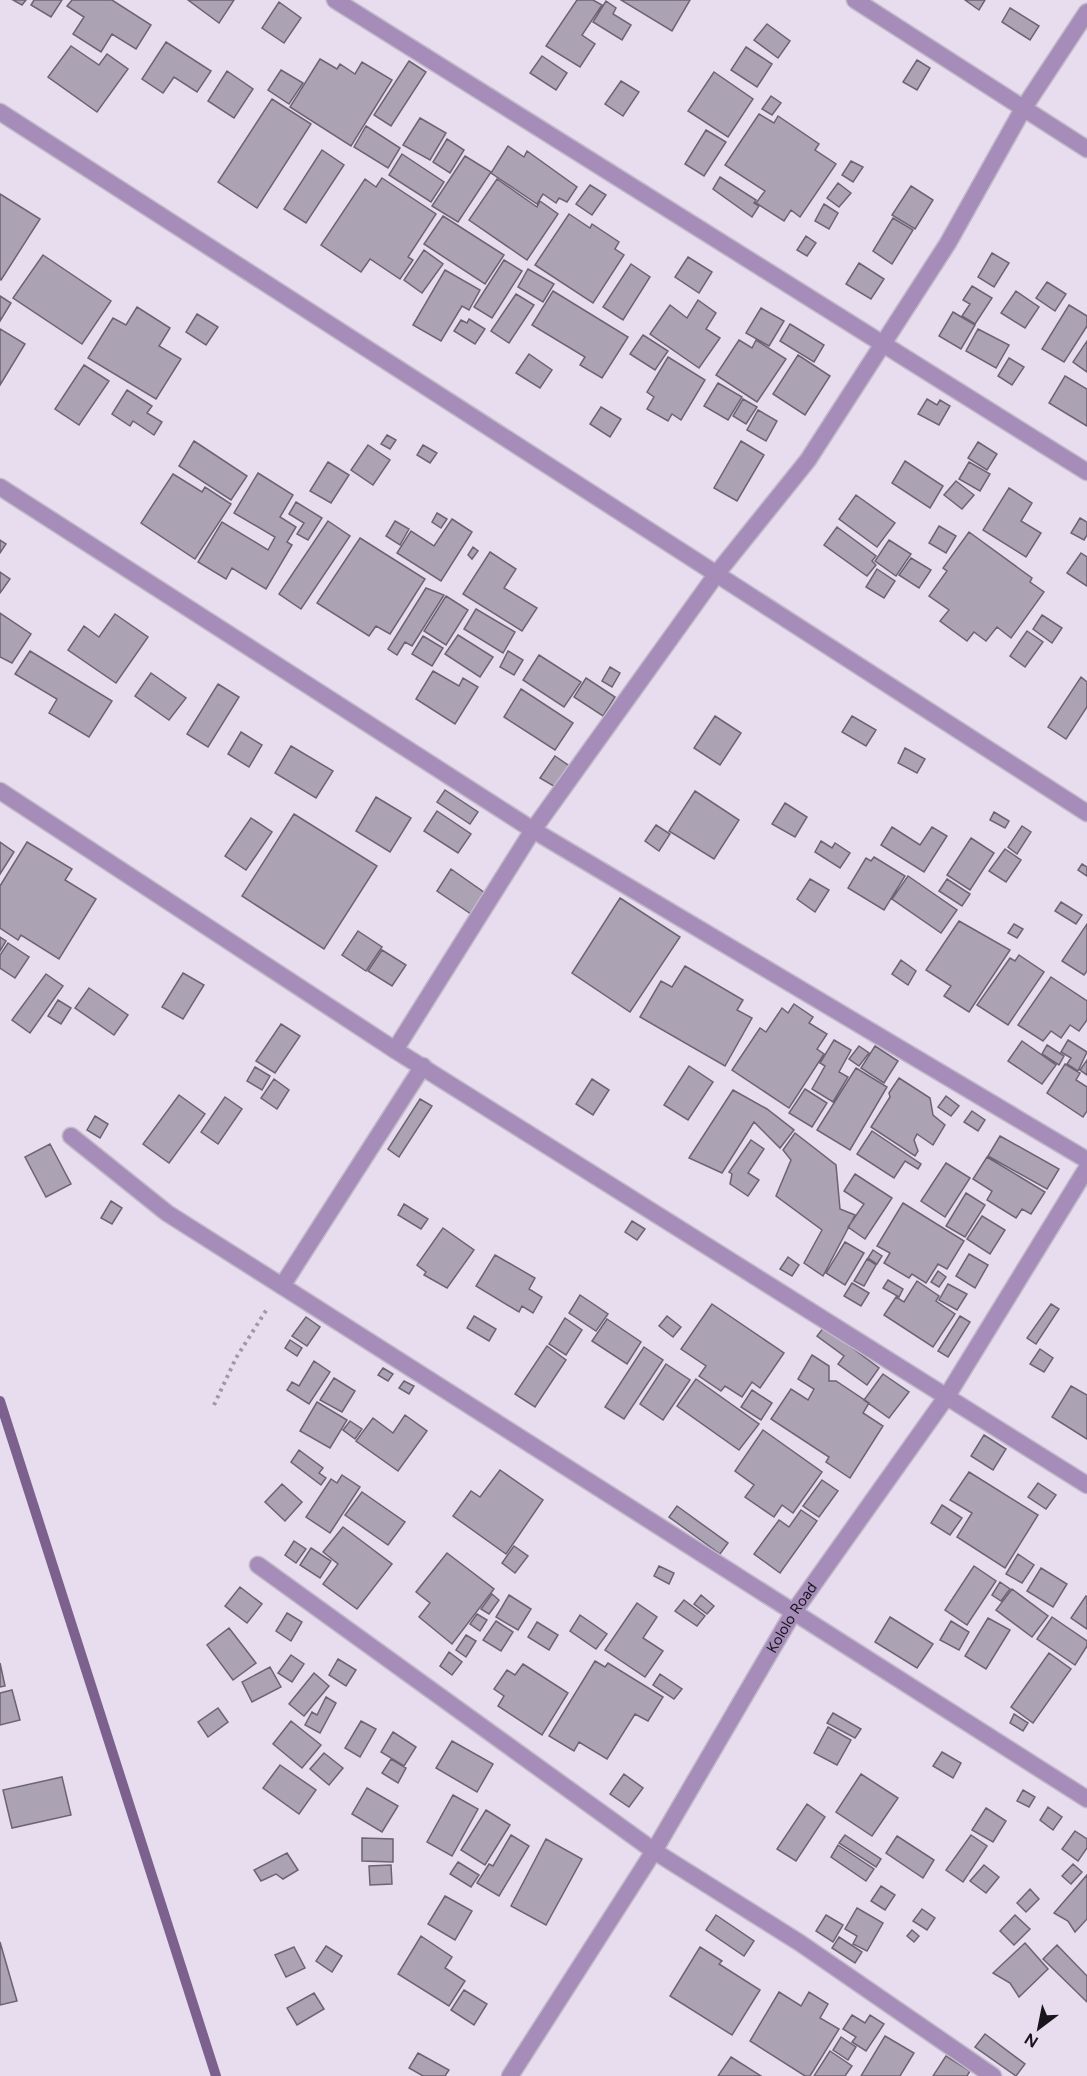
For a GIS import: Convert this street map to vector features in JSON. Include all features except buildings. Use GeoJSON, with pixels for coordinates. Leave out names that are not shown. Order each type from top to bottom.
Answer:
{"type":"FeatureCollection","features":[{"type":"Feature","properties":{"kind":"street"},"geometry":{"type":"LineString","coordinates":[[335,0],[881,345],[1087,472]]}},
{"type":"Feature","properties":{"kind":"street"},"geometry":{"type":"LineString","coordinates":[[855,0],[1087,149]]}},
{"type":"Feature","properties":{"kind":"street"},"geometry":{"type":"LineString","coordinates":[[395,1050],[533,830],[718,572],[808,460],[948,243],[1023,109],[1087,12]]}},
{"type":"Feature","properties":{"kind":"street"},"geometry":{"type":"LineString","coordinates":[[0,111],[164,219],[718,572],[1005,762],[1087,813]]}},
{"type":"Feature","properties":{"kind":"street"},"geometry":{"type":"LineString","coordinates":[[0,486],[533,830],[1087,1160]]}},
{"type":"Feature","properties":{"kind":"street"},"geometry":{"type":"LineString","coordinates":[[0,791],[395,1050],[1087,1485]]}},
{"type":"Feature","properties":{"kind":"street"},"geometry":{"type":"LineString","coordinates":[[282,1286],[423,1066]]}},
{"type":"Feature","properties":{"kind":"street"},"geometry":{"type":"LineString","coordinates":[[71,1136],[167,1213],[1087,1799]]}},
{"type":"Feature","properties":{"kind":"street","name":"Kololo Road"},"geometry":{"type":"LineString","coordinates":[[510,2076],[654,1851],[793,1613],[947,1395],[1087,1168]]}},
{"type":"Feature","properties":{"kind":"street"},"geometry":{"type":"LineString","coordinates":[[258,1565],[654,1851],[800,1943],[993,2076]]}},
{"type":"Feature","properties":{"kind":"path"},"geometry":{"type":"LineString","coordinates":[[214,1405],[236,1358],[282,1286]]}},
{"type":"Feature","properties":{"kind":"waterway"},"geometry":{"type":"LineString","coordinates":[[0,1401],[216,2076]]}}]}
